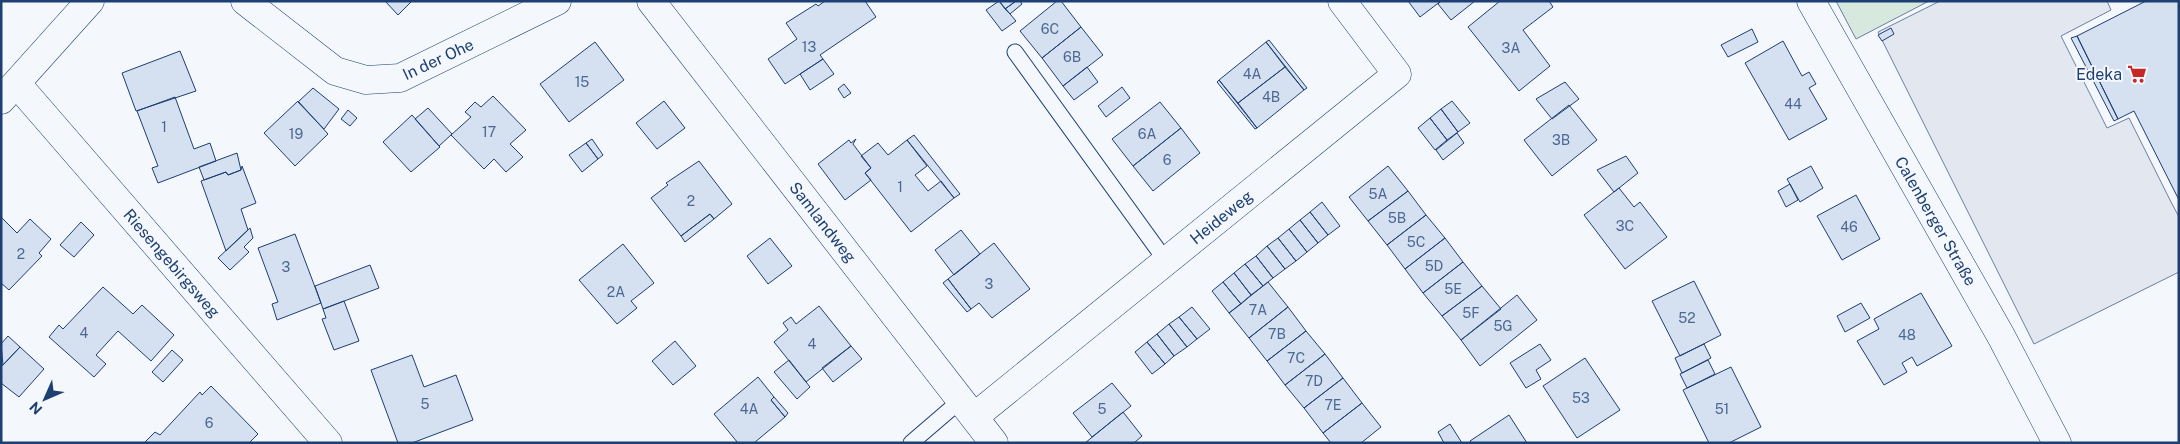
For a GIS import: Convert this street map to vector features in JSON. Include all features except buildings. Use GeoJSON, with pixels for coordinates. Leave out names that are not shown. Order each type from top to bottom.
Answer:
{"type":"FeatureCollection","features":[{"type":"Feature","properties":{"kind":"street"},"geometry":{"type":"LineString","coordinates":[[9,92],[90,1]]}},
{"type":"Feature","properties":{"kind":"street","name":"In der Ohe"},"geometry":{"type":"LineString","coordinates":[[245,1],[335,71],[366,80],[400,78],[558,1]]}},
{"type":"Feature","properties":{"kind":"street","name":"Samlandweg"},"geometry":{"type":"LineString","coordinates":[[651,1],[994,443]]}},
{"type":"Feature","properties":{"kind":"street","name":"Heideweg"},"geometry":{"type":"LineString","coordinates":[[968,409],[1166,261],[1398,74],[1342,1]]}},
{"type":"Feature","properties":{"kind":"street","name":"Calenberger Straße"},"geometry":{"type":"LineString","coordinates":[[1811,1],[1996,328],[2057,443]]}},
{"type":"Feature","properties":{"kind":"street","name":"Riesengebirgsweg"},"geometry":{"type":"LineString","coordinates":[[9,92],[328,443]]}},
{"type":"Feature","properties":{"kind":"lane"},"geometry":{"type":"LineString","coordinates":[[1015,52],[1166,261]]}},
{"type":"Feature","properties":{"kind":"lane"},"geometry":{"type":"LineString","coordinates":[[910,443],[968,409]]}},
{"type":"Feature","properties":{"kind":"shaded area"},"geometry":{"type":"Polygon","coordinates":[[[1836,1],[1929,1],[1856,39],[1836,1]]]}},
{"type":"Feature","properties":{"kind":"shaded area"},"geometry":{"type":"Polygon","coordinates":[[[1940,1],[2107,1],[2111,10],[2061,36],[2107,128],[2129,118],[2179,217],[2179,272],[2034,344],[1878,32],[1940,1]]]}},
{"type":"Feature","properties":{"kind":"place","name":"Edeka"},"geometry":{"type":"Point","coordinates":[2137,74]}}]}
